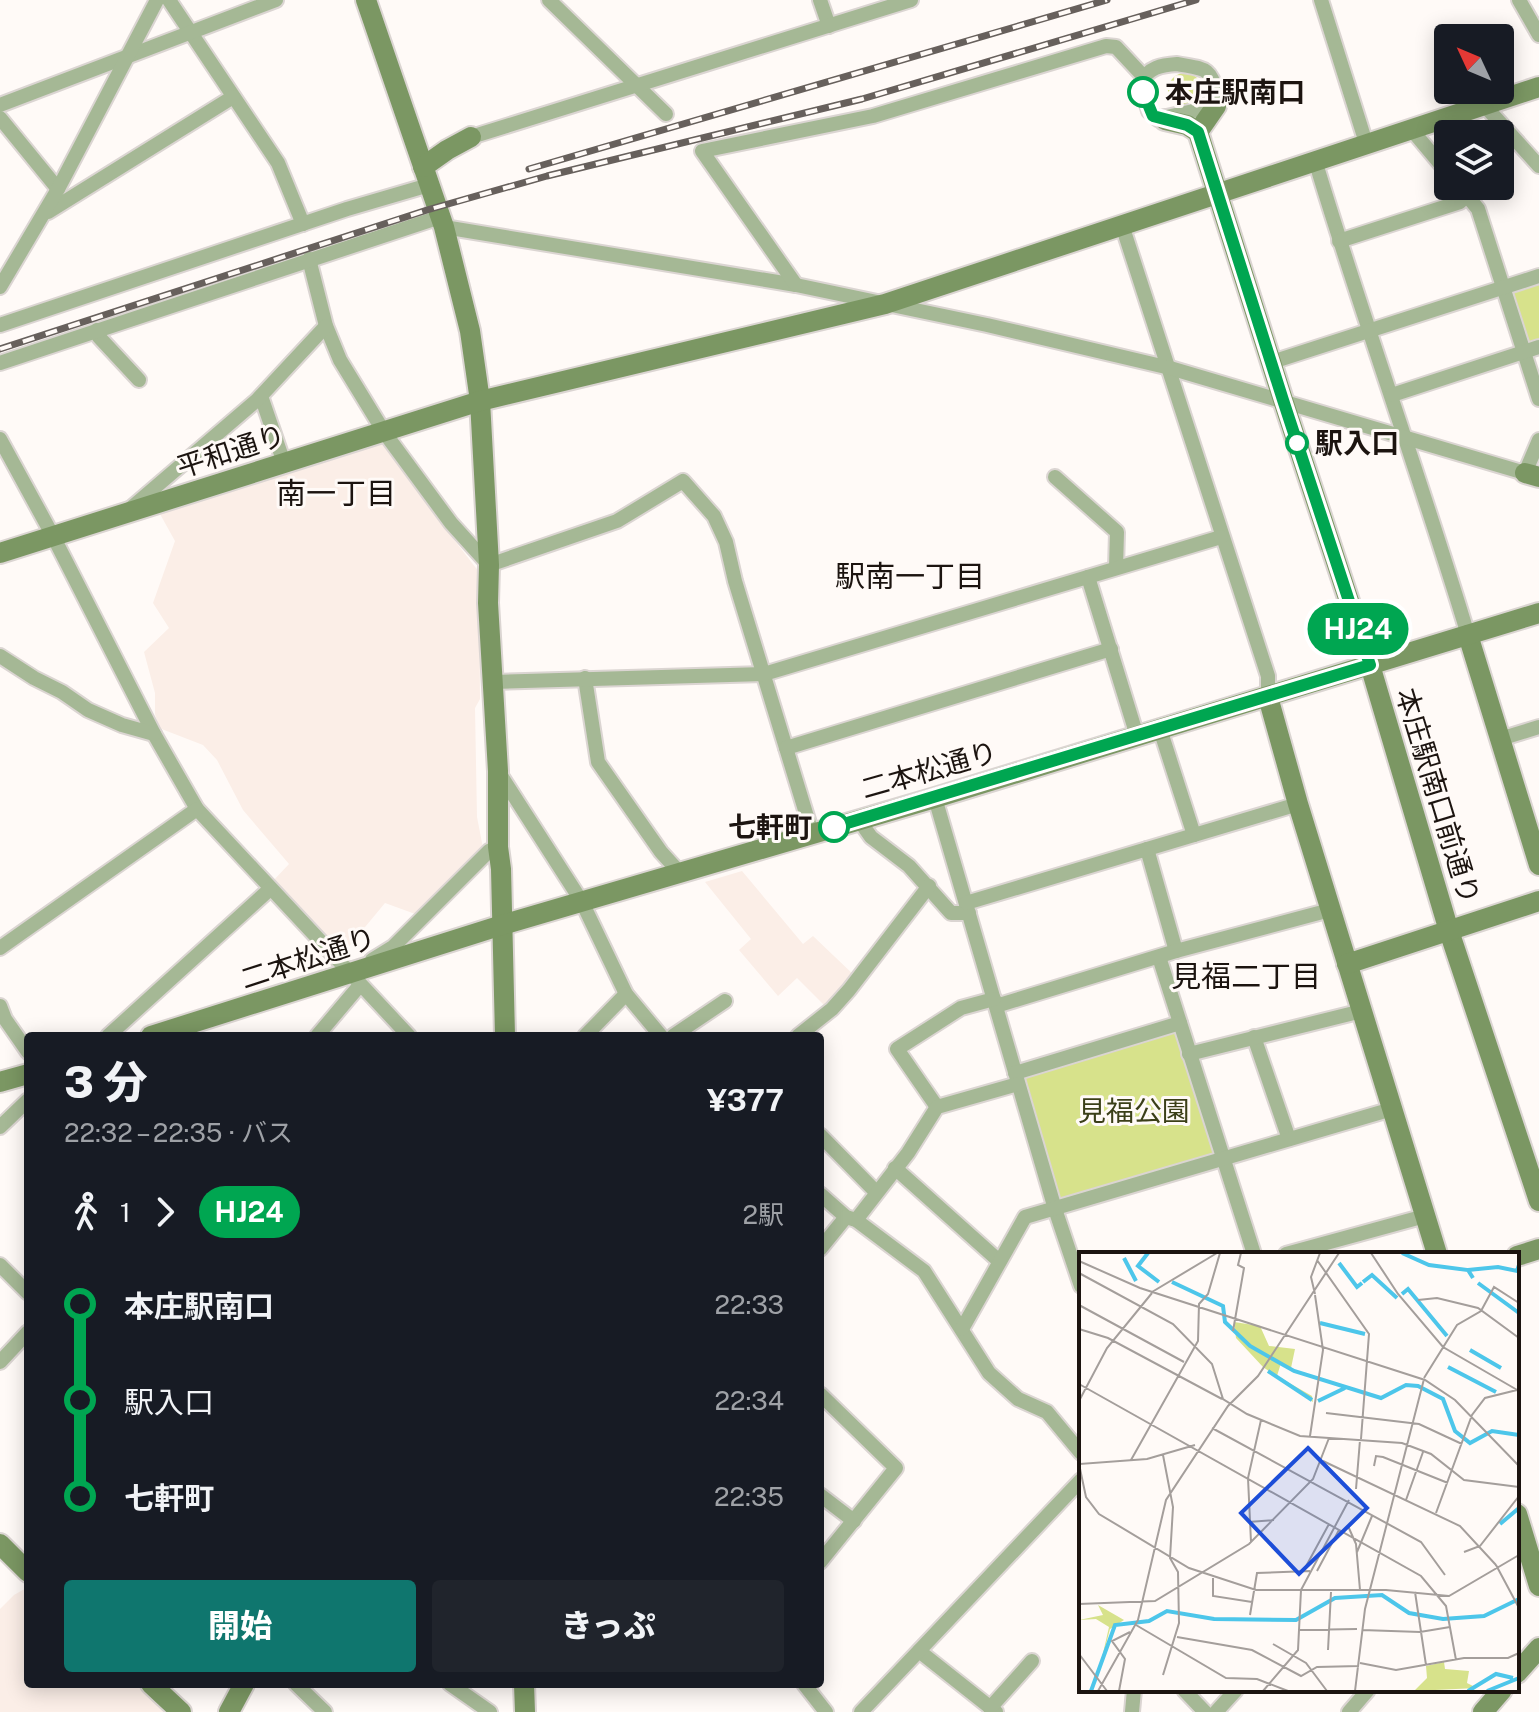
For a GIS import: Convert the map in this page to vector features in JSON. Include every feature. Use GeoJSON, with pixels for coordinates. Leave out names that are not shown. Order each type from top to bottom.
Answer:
{"type":"FeatureCollection","features":[{"type":"Feature","properties":{"kind":"street"},"geometry":{"type":"LineString","coordinates":[[0,287],[58,189],[157,0]]}},
{"type":"Feature","properties":{"kind":"street"},"geometry":{"type":"LineString","coordinates":[[0,105],[276,0]]}},
{"type":"Feature","properties":{"kind":"street"},"geometry":{"type":"LineString","coordinates":[[366,0],[442,222],[470,331],[480,401],[498,771],[505,1032]]}},
{"type":"Feature","properties":{"kind":"street"},"geometry":{"type":"LineString","coordinates":[[549,0],[666,114]]}},
{"type":"Feature","properties":{"kind":"street"},"geometry":{"type":"LineString","coordinates":[[820,0],[829,26]]}},
{"type":"Feature","properties":{"kind":"street"},"geometry":{"type":"LineString","coordinates":[[416,146],[471,137],[911,0]]}},
{"type":"Feature","properties":{"kind":"street"},"geometry":{"type":"LineString","coordinates":[[1321,0],[1366,143]]}},
{"type":"Feature","properties":{"kind":"street"},"geometry":{"type":"LineString","coordinates":[[1519,0],[1539,35]]}},
{"type":"Feature","properties":{"kind":"street"},"geometry":{"type":"LineString","coordinates":[[175,2],[189,32],[278,163],[303,224]]}},
{"type":"Feature","properties":{"kind":"street"},"geometry":{"type":"LineString","coordinates":[[796,285],[702,151],[873,116],[1106,46],[1116,47],[1144,77]]}},
{"type":"Feature","properties":{"kind":"street"},"geometry":{"type":"LineString","coordinates":[[1166,65],[1206,69],[1213,78],[1218,95],[1216,106],[1198,132],[1187,125],[1158,119],[1149,111],[1141,88],[1144,77],[1153,68],[1166,65]]}},
{"type":"Feature","properties":{"kind":"street","name":"平和通り"},"geometry":{"type":"LineString","coordinates":[[0,553],[480,401],[885,304],[1539,87]]}},
{"type":"Feature","properties":{"kind":"street"},"geometry":{"type":"LineString","coordinates":[[1165,120],[1201,108],[1218,95]]}},
{"type":"Feature","properties":{"kind":"street"},"geometry":{"type":"LineString","coordinates":[[44,214],[233,97]]}},
{"type":"Feature","properties":{"kind":"street"},"geometry":{"type":"LineString","coordinates":[[1485,106],[1539,166]]}},
{"type":"Feature","properties":{"kind":"street"},"geometry":{"type":"LineString","coordinates":[[0,118],[58,189]]}},
{"type":"Feature","properties":{"kind":"street"},"geometry":{"type":"LineString","coordinates":[[1411,129],[1434,156]]}},
{"type":"Feature","properties":{"kind":"street","name":"本庄駅南口前通り"},"geometry":{"type":"LineString","coordinates":[[1198,132],[1370,665],[1449,931],[1539,1201]]}},
{"type":"Feature","properties":{"kind":"street"},"geometry":{"type":"LineString","coordinates":[[0,325],[303,224],[426,176],[447,150],[471,137]]}},
{"type":"Feature","properties":{"kind":"street"},"geometry":{"type":"LineString","coordinates":[[1315,160],[1538,855]]}},
{"type":"Feature","properties":{"kind":"street"},"geometry":{"type":"LineString","coordinates":[[1339,241],[1460,200]]}},
{"type":"Feature","properties":{"kind":"street"},"geometry":{"type":"LineString","coordinates":[[1470,200],[1478,209],[1539,399]]}},
{"type":"Feature","properties":{"kind":"street"},"geometry":{"type":"LineString","coordinates":[[0,363],[309,259],[442,222],[796,285],[1170,368],[1532,475],[1539,440]]}},
{"type":"Feature","properties":{"kind":"street"},"geometry":{"type":"LineString","coordinates":[[1122,225],[1268,676],[1268,697],[1298,804],[1436,1252]]}},
{"type":"Feature","properties":{"kind":"street"},"geometry":{"type":"LineString","coordinates":[[309,259],[326,326],[340,360],[384,432],[451,523],[489,565]]}},
{"type":"Feature","properties":{"kind":"street"},"geometry":{"type":"LineString","coordinates":[[1272,362],[1539,276]]}},
{"type":"Feature","properties":{"kind":"street"},"geometry":{"type":"LineString","coordinates":[[122,515],[261,396],[326,326]]}},
{"type":"Feature","properties":{"kind":"street"},"geometry":{"type":"LineString","coordinates":[[97,330],[99,337],[139,380]]}},
{"type":"Feature","properties":{"kind":"street"},"geometry":{"type":"LineString","coordinates":[[1392,395],[1539,347]]}},
{"type":"Feature","properties":{"kind":"street"},"geometry":{"type":"LineString","coordinates":[[261,396],[284,463]]}},
{"type":"Feature","properties":{"kind":"street"},"geometry":{"type":"LineString","coordinates":[[0,439],[154,734],[197,809],[405,1032]]}},
{"type":"Feature","properties":{"kind":"street"},"geometry":{"type":"LineString","coordinates":[[1055,477],[1117,532],[1116,568]]}},
{"type":"Feature","properties":{"kind":"street"},"geometry":{"type":"LineString","coordinates":[[489,565],[617,521],[683,481],[714,516],[726,542],[812,833]]}},
{"type":"Feature","properties":{"kind":"street"},"geometry":{"type":"LineString","coordinates":[[493,682],[764,674],[1221,537]]}},
{"type":"Feature","properties":{"kind":"street"},"geometry":{"type":"LineString","coordinates":[[1088,577],[1137,736]]}},
{"type":"Feature","properties":{"kind":"street","name":"二本松通り"},"geometry":{"type":"LineString","coordinates":[[165,1032],[356,979],[502,925],[935,798],[1539,613]]}},
{"type":"Feature","properties":{"kind":"street"},"geometry":{"type":"LineString","coordinates":[[786,748],[1111,649]]}},
{"type":"Feature","properties":{"kind":"street"},"geometry":{"type":"LineString","coordinates":[[0,656],[88,710],[122,725],[154,734]]}},
{"type":"Feature","properties":{"kind":"street"},"geometry":{"type":"LineString","coordinates":[[585,678],[598,762],[661,852],[681,874]]}},
{"type":"Feature","properties":{"kind":"street"},"geometry":{"type":"LineString","coordinates":[[1500,739],[1539,727]]}},
{"type":"Feature","properties":{"kind":"street"},"geometry":{"type":"LineString","coordinates":[[1160,729],[1194,835]]}},
{"type":"Feature","properties":{"kind":"street"},"geometry":{"type":"LineString","coordinates":[[498,771],[582,902],[626,994],[658,1032]]}},
{"type":"Feature","properties":{"kind":"street"},"geometry":{"type":"LineString","coordinates":[[935,798],[1055,1209],[1079,1280]]}},
{"type":"Feature","properties":{"kind":"street"},"geometry":{"type":"LineString","coordinates":[[859,820],[871,837],[909,866],[951,913],[1298,804]]}},
{"type":"Feature","properties":{"kind":"street"},"geometry":{"type":"LineString","coordinates":[[0,948],[197,809]]}},
{"type":"Feature","properties":{"kind":"street"},"geometry":{"type":"LineString","coordinates":[[320,1032],[356,979],[393,947],[489,851],[498,847]]}},
{"type":"Feature","properties":{"kind":"street"},"geometry":{"type":"LineString","coordinates":[[1147,849],[1176,951]]}},
{"type":"Feature","properties":{"kind":"street"},"geometry":{"type":"LineString","coordinates":[[803,1032],[832,1009],[849,990],[929,886]]}},
{"type":"Feature","properties":{"kind":"street"},"geometry":{"type":"LineString","coordinates":[[112,1032],[270,889]]}},
{"type":"Feature","properties":{"kind":"street"},"geometry":{"type":"LineString","coordinates":[[1347,964],[1539,901]]}},
{"type":"Feature","properties":{"kind":"street"},"geometry":{"type":"LineString","coordinates":[[937,1107],[897,1049],[961,1008],[995,1003],[1330,910]]}},
{"type":"Feature","properties":{"kind":"street"},"geometry":{"type":"LineString","coordinates":[[1159,957],[1253,1252]]}},
{"type":"Feature","properties":{"kind":"street"},"geometry":{"type":"LineString","coordinates":[[589,1032],[626,994]]}},
{"type":"Feature","properties":{"kind":"street"},"geometry":{"type":"LineString","coordinates":[[679,1032],[725,1001]]}},
{"type":"Feature","properties":{"kind":"street"},"geometry":{"type":"LineString","coordinates":[[0,1006],[24,1046]]}},
{"type":"Feature","properties":{"kind":"street"},"geometry":{"type":"LineString","coordinates":[[1189,1054],[1362,1011]]}},
{"type":"Feature","properties":{"kind":"street"},"geometry":{"type":"LineString","coordinates":[[824,1245],[876,1192],[937,1107],[1180,1023]]}},
{"type":"Feature","properties":{"kind":"street"},"geometry":{"type":"LineString","coordinates":[[1254,1037],[1289,1139]]}},
{"type":"Feature","properties":{"kind":"street"},"geometry":{"type":"LineString","coordinates":[[0,1082],[24,1075]]}},
{"type":"Feature","properties":{"kind":"street"},"geometry":{"type":"LineString","coordinates":[[0,1127],[24,1104]]}},
{"type":"Feature","properties":{"kind":"street"},"geometry":{"type":"LineString","coordinates":[[962,1329],[1025,1217],[1392,1109]]}},
{"type":"Feature","properties":{"kind":"street"},"geometry":{"type":"LineString","coordinates":[[824,1139],[876,1192]]}},
{"type":"Feature","properties":{"kind":"street"},"geometry":{"type":"LineString","coordinates":[[895,1168],[999,1261]]}},
{"type":"Feature","properties":{"kind":"street"},"geometry":{"type":"LineString","coordinates":[[824,1197],[924,1271],[989,1373],[1018,1399],[1047,1412],[1079,1451]]}},
{"type":"Feature","properties":{"kind":"street"},"geometry":{"type":"LineString","coordinates":[[1296,1252],[1425,1216]]}},
{"type":"Feature","properties":{"kind":"street"},"geometry":{"type":"LineString","coordinates":[[1519,1255],[1539,1249]]}},
{"type":"Feature","properties":{"kind":"street"},"geometry":{"type":"LineString","coordinates":[[0,1265],[24,1289]]}},
{"type":"Feature","properties":{"kind":"street"},"geometry":{"type":"LineString","coordinates":[[0,1362],[24,1336]]}},
{"type":"Feature","properties":{"kind":"street"},"geometry":{"type":"LineString","coordinates":[[824,1398],[896,1468],[824,1557]]}},
{"type":"Feature","properties":{"kind":"street"},"geometry":{"type":"LineString","coordinates":[[861,1712],[1079,1482]]}},
{"type":"Feature","properties":{"kind":"street"},"geometry":{"type":"LineString","coordinates":[[824,1498],[854,1521]]}},
{"type":"Feature","properties":{"kind":"street"},"geometry":{"type":"LineString","coordinates":[[1519,1525],[1539,1586]]}},
{"type":"Feature","properties":{"kind":"street"},"geometry":{"type":"LineString","coordinates":[[0,1544],[24,1568]]}},
{"type":"Feature","properties":{"kind":"street"},"geometry":{"type":"LineString","coordinates":[[1519,1671],[1539,1648]]}},
{"type":"Feature","properties":{"kind":"street"},"geometry":{"type":"LineString","coordinates":[[919,1651],[993,1710],[1032,1661]]}},
{"type":"Feature","properties":{"kind":"street"},"geometry":{"type":"LineString","coordinates":[[155,1688],[181,1712]]}},
{"type":"Feature","properties":{"kind":"street"},"geometry":{"type":"LineString","coordinates":[[229,1712],[242,1688]]}},
{"type":"Feature","properties":{"kind":"street"},"geometry":{"type":"LineString","coordinates":[[300,1688],[325,1712]]}},
{"type":"Feature","properties":{"kind":"street"},"geometry":{"type":"LineString","coordinates":[[456,1688],[490,1712]]}},
{"type":"Feature","properties":{"kind":"street"},"geometry":{"type":"LineString","coordinates":[[524,1688],[525,1712]]}},
{"type":"Feature","properties":{"kind":"street"},"geometry":{"type":"LineString","coordinates":[[807,1688],[826,1712]]}},
{"type":"Feature","properties":{"kind":"street"},"geometry":{"type":"LineString","coordinates":[[1132,1712],[1134,1692]]}},
{"type":"Feature","properties":{"kind":"street"},"geometry":{"type":"LineString","coordinates":[[1186,1692],[1205,1712]]}},
{"type":"Feature","properties":{"kind":"street"},"geometry":{"type":"LineString","coordinates":[[1216,1712],[1234,1692]]}},
{"type":"Feature","properties":{"kind":"street"},"geometry":{"type":"LineString","coordinates":[[1349,1712],[1366,1692]]}},
{"type":"Feature","properties":{"kind":"street"},"geometry":{"type":"LineString","coordinates":[[1483,1712],[1500,1692]]}},
{"type":"Feature","properties":{"kind":"shaded area"},"geometry":{"type":"Polygon","coordinates":[[[386,442],[432,511],[479,572],[480,699],[475,708],[477,817],[483,848],[418,915],[385,903],[341,956],[272,882],[289,864],[243,810],[217,760],[203,745],[159,728],[155,693],[144,652],[169,628],[153,603],[175,541],[160,514],[386,442]]]}},
{"type":"Feature","properties":{"kind":"shaded area"},"geometry":{"type":"Polygon","coordinates":[[[742,871],[803,944],[813,936],[856,977],[827,1008],[797,978],[778,996],[739,950],[751,939],[705,882],[742,871]]]}},
{"type":"Feature","properties":{"kind":"shaded area"},"geometry":{"type":"Polygon","coordinates":[[[24,1589],[24,1688],[143,1688],[170,1712],[0,1712],[0,1609],[24,1589]]]}},
{"type":"Feature","properties":{"kind":"green space"},"geometry":{"type":"Polygon","coordinates":[[[1185,73],[1197,78],[1202,90],[1197,102],[1185,107],[1173,102],[1168,90],[1173,78],[1185,73]]]}},
{"type":"Feature","properties":{"kind":"green space"},"geometry":{"type":"Polygon","coordinates":[[[1539,282],[1539,344],[1527,344],[1511,294],[1539,282]]]}},
{"type":"Feature","properties":{"kind":"green space","name":"見福公園"},"geometry":{"type":"Polygon","coordinates":[[[1180,1023],[1223,1158],[1055,1209],[1015,1073],[1180,1023]]]}},
{"type":"Feature","properties":{"kind":"railway"},"geometry":{"type":"LineString","coordinates":[[529,169],[1107,0]]}},
{"type":"Feature","properties":{"kind":"railway"},"geometry":{"type":"LineString","coordinates":[[0,349],[427,210],[547,176],[862,99],[1196,0]]}},
{"type":"Feature","properties":{"kind":"bus line","name":"HJ24"},"geometry":{"type":"LineString","coordinates":[[834,827],[1370,665],[1198,132],[1187,125],[1153,116],[1143,92]]}},
{"type":"Feature","properties":{"kind":"place","name":"本庄駅南口"},"geometry":{"type":"Point","coordinates":[1143,92]}},
{"type":"Feature","properties":{"kind":"place","name":"駅入口"},"geometry":{"type":"Point","coordinates":[1297,443]}},
{"type":"Feature","properties":{"kind":"place","name":"七軒町"},"geometry":{"type":"Point","coordinates":[834,827]}},
{"type":"Feature","properties":{"kind":"district","name":"南一丁目"},"geometry":{"type":"Point","coordinates":[336,494]}},
{"type":"Feature","properties":{"kind":"district","name":"駅南一丁目"},"geometry":{"type":"Point","coordinates":[910,577]}},
{"type":"Feature","properties":{"kind":"district","name":"見福二丁目"},"geometry":{"type":"Point","coordinates":[1246,977]}}]}
